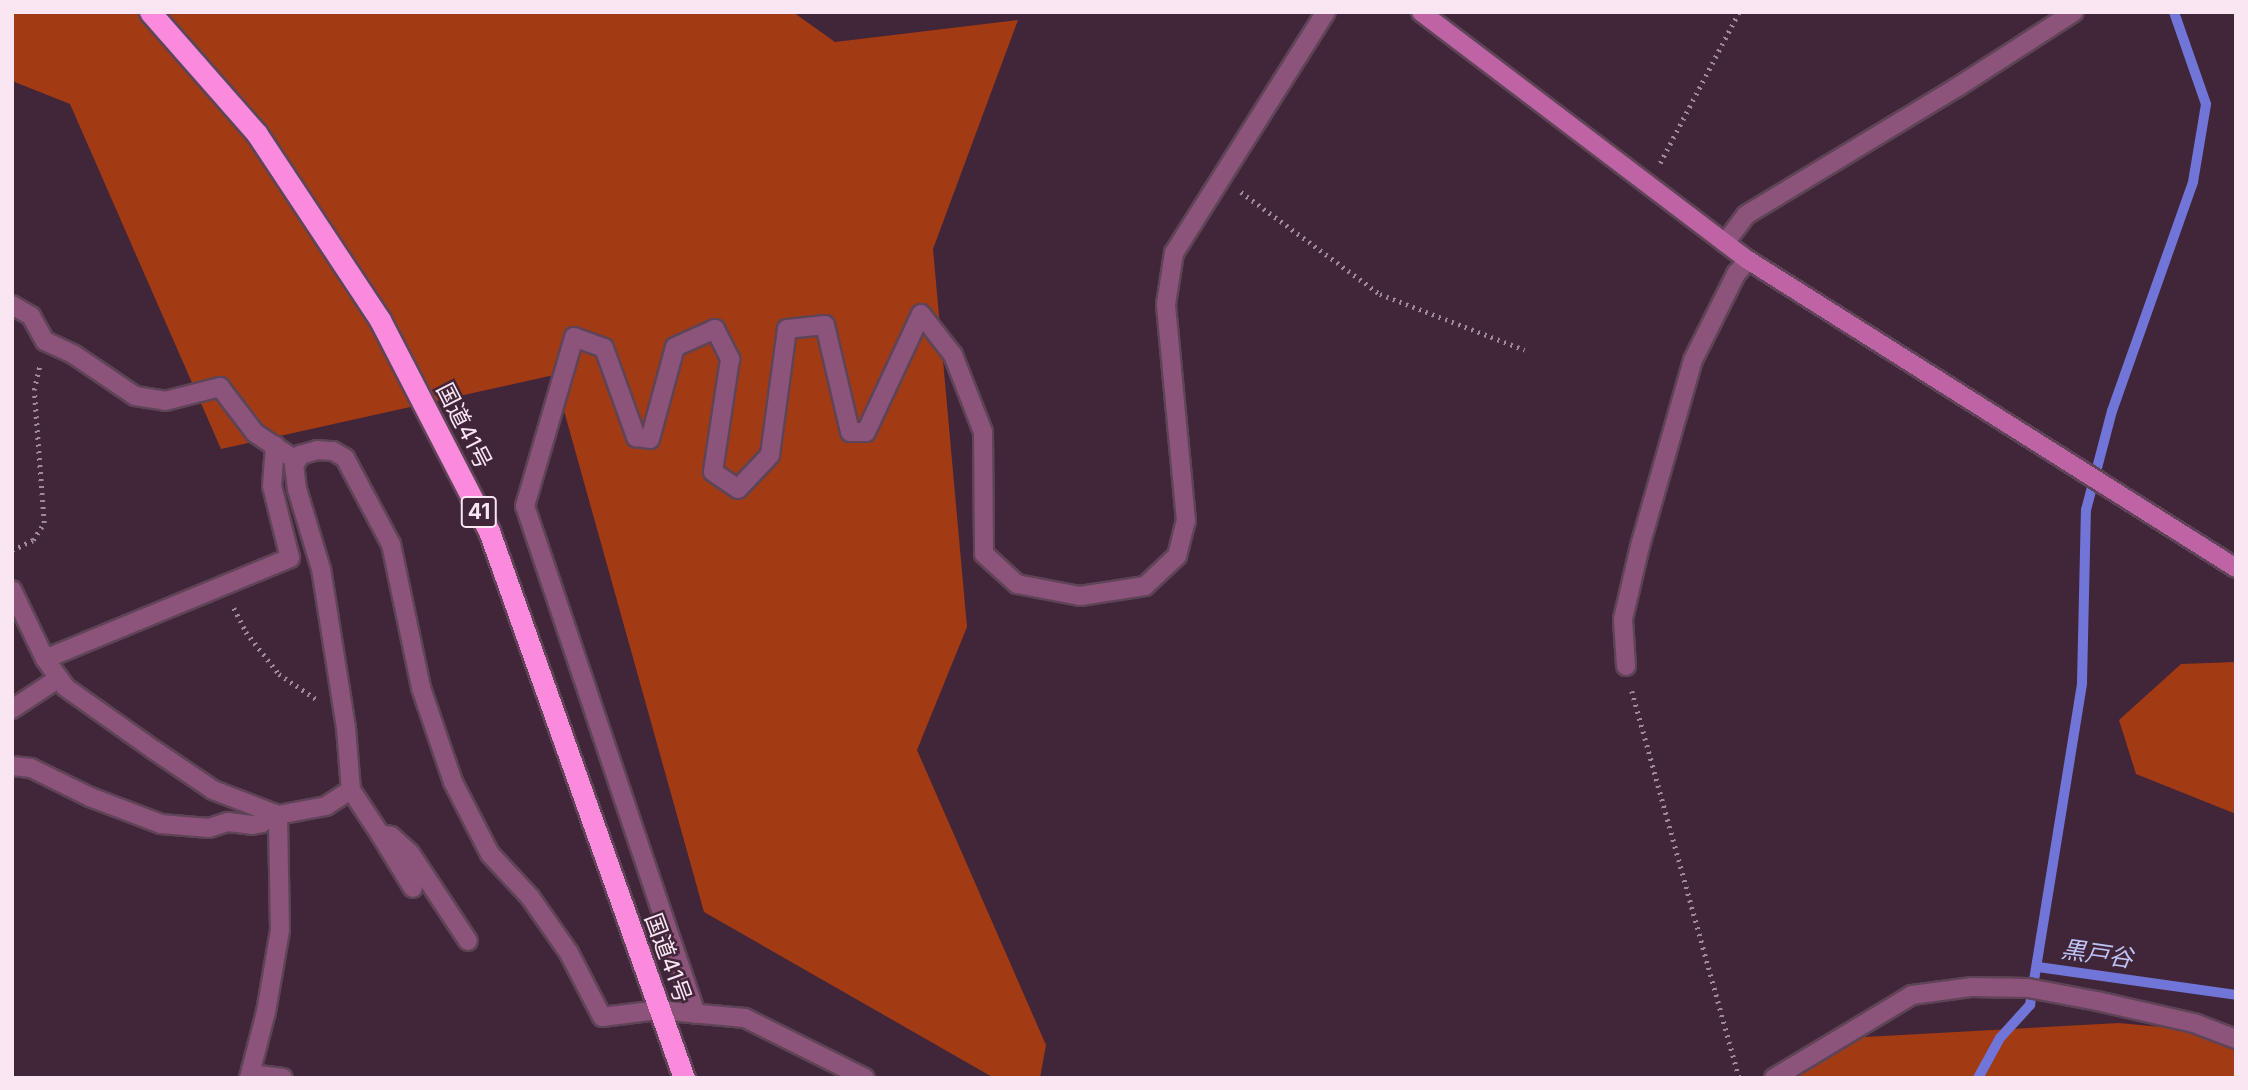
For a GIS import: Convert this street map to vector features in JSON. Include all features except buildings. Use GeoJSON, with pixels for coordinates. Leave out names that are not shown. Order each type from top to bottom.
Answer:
{"type":"FeatureCollection","features":[{"type":"Feature","properties":{"kind":"highway","name":"国道41号"},"geometry":{"type":"LineString","coordinates":[[150,12],[257,134],[364,297],[489,531],[684,1078]]}},
{"type":"Feature","properties":{"kind":"street"},"geometry":{"type":"LineString","coordinates":[[696,1014],[525,506],[574,337],[604,348],[636,437],[650,439],[675,347],[715,329],[730,359],[713,472],[738,489],[770,455],[787,329],[825,325],[850,432],[866,432],[922,314],[953,355],[983,432],[984,554],[1017,584],[1080,596],[1145,586],[1177,556],[1186,521],[1166,304],[1174,253],[1326,12]]}},
{"type":"Feature","properties":{"kind":"street"},"geometry":{"type":"LineString","coordinates":[[1421,12],[1748,260],[2236,568]]}},
{"type":"Feature","properties":{"kind":"street"},"geometry":{"type":"LineString","coordinates":[[1725,243],[1746,215],[1956,88],[2074,12]]}},
{"type":"Feature","properties":{"kind":"street"},"geometry":{"type":"LineString","coordinates":[[1626,666],[1623,619],[1693,360],[1736,274],[1748,260]]}},
{"type":"Feature","properties":{"kind":"street"},"geometry":{"type":"LineString","coordinates":[[12,305],[31,316],[46,341],[73,354],[135,396],[165,401],[220,387],[255,433],[297,461]]}},
{"type":"Feature","properties":{"kind":"street"},"geometry":{"type":"LineString","coordinates":[[44,659],[290,558],[272,486],[275,445]]}},
{"type":"Feature","properties":{"kind":"street"},"geometry":{"type":"LineString","coordinates":[[413,888],[351,790],[344,718],[321,569],[297,489],[294,466],[300,455],[317,450],[333,452],[345,458],[391,544],[421,688],[453,782],[490,854],[530,897],[569,953],[602,1017],[658,1010],[746,1018],[866,1078]]}},
{"type":"Feature","properties":{"kind":"street"},"geometry":{"type":"LineString","coordinates":[[12,590],[44,659],[65,687],[213,790],[275,814]]}},
{"type":"Feature","properties":{"kind":"street"},"geometry":{"type":"LineString","coordinates":[[12,709],[59,678]]}},
{"type":"Feature","properties":{"kind":"street"},"geometry":{"type":"LineString","coordinates":[[12,766],[31,768],[90,797],[170,826],[209,828],[228,822],[252,825],[262,823],[275,814],[326,806],[351,790]]}},
{"type":"Feature","properties":{"kind":"street"},"geometry":{"type":"LineString","coordinates":[[275,814],[279,930],[250,1076],[284,1078]]}},
{"type":"Feature","properties":{"kind":"street"},"geometry":{"type":"LineString","coordinates":[[380,834],[391,836],[410,853],[468,941]]}},
{"type":"Feature","properties":{"kind":"street"},"geometry":{"type":"LineString","coordinates":[[1774,1078],[1912,995],[1972,987],[2028,988],[2097,1001],[2194,1023],[2236,1039]]}},
{"type":"Feature","properties":{"kind":"path"},"geometry":{"type":"LineString","coordinates":[[1649,186],[1693,95],[1739,12]]}},
{"type":"Feature","properties":{"kind":"path"},"geometry":{"type":"LineString","coordinates":[[1219,179],[1380,294],[1525,350]]}},
{"type":"Feature","properties":{"kind":"path"},"geometry":{"type":"LineString","coordinates":[[12,551],[33,540],[44,523],[34,390],[46,341]]}},
{"type":"Feature","properties":{"kind":"path"},"geometry":{"type":"LineString","coordinates":[[226,584],[237,617],[279,674],[344,718]]}},
{"type":"Feature","properties":{"kind":"path"},"geometry":{"type":"LineString","coordinates":[[1626,666],[1739,1078]]}},
{"type":"Feature","properties":{"kind":"shaded area"},"geometry":{"type":"Polygon","coordinates":[[[12,12],[793,12],[835,42],[1018,20],[933,249],[967,627],[917,750],[1046,1045],[1040,1078],[994,1078],[704,912],[554,375],[221,449],[70,104],[12,81],[12,12]]]}},
{"type":"Feature","properties":{"kind":"shaded area"},"geometry":{"type":"Polygon","coordinates":[[[2236,662],[2236,814],[2136,774],[2119,720],[2181,664],[2236,662]]]}},
{"type":"Feature","properties":{"kind":"shaded area"},"geometry":{"type":"Polygon","coordinates":[[[2119,1023],[2236,1034],[2236,1078],[1760,1078],[1864,1037],[2119,1023]]]}},
{"type":"Feature","properties":{"kind":"waterway"},"geometry":{"type":"LineString","coordinates":[[1978,1078],[2000,1038],[2030,1005],[2082,683],[2086,510],[2112,411],[2193,182],[2206,104],[2174,12]]}},
{"type":"Feature","properties":{"kind":"waterway","name":"黒戸谷"},"geometry":{"type":"LineString","coordinates":[[2038,967],[2236,995]]}}]}
